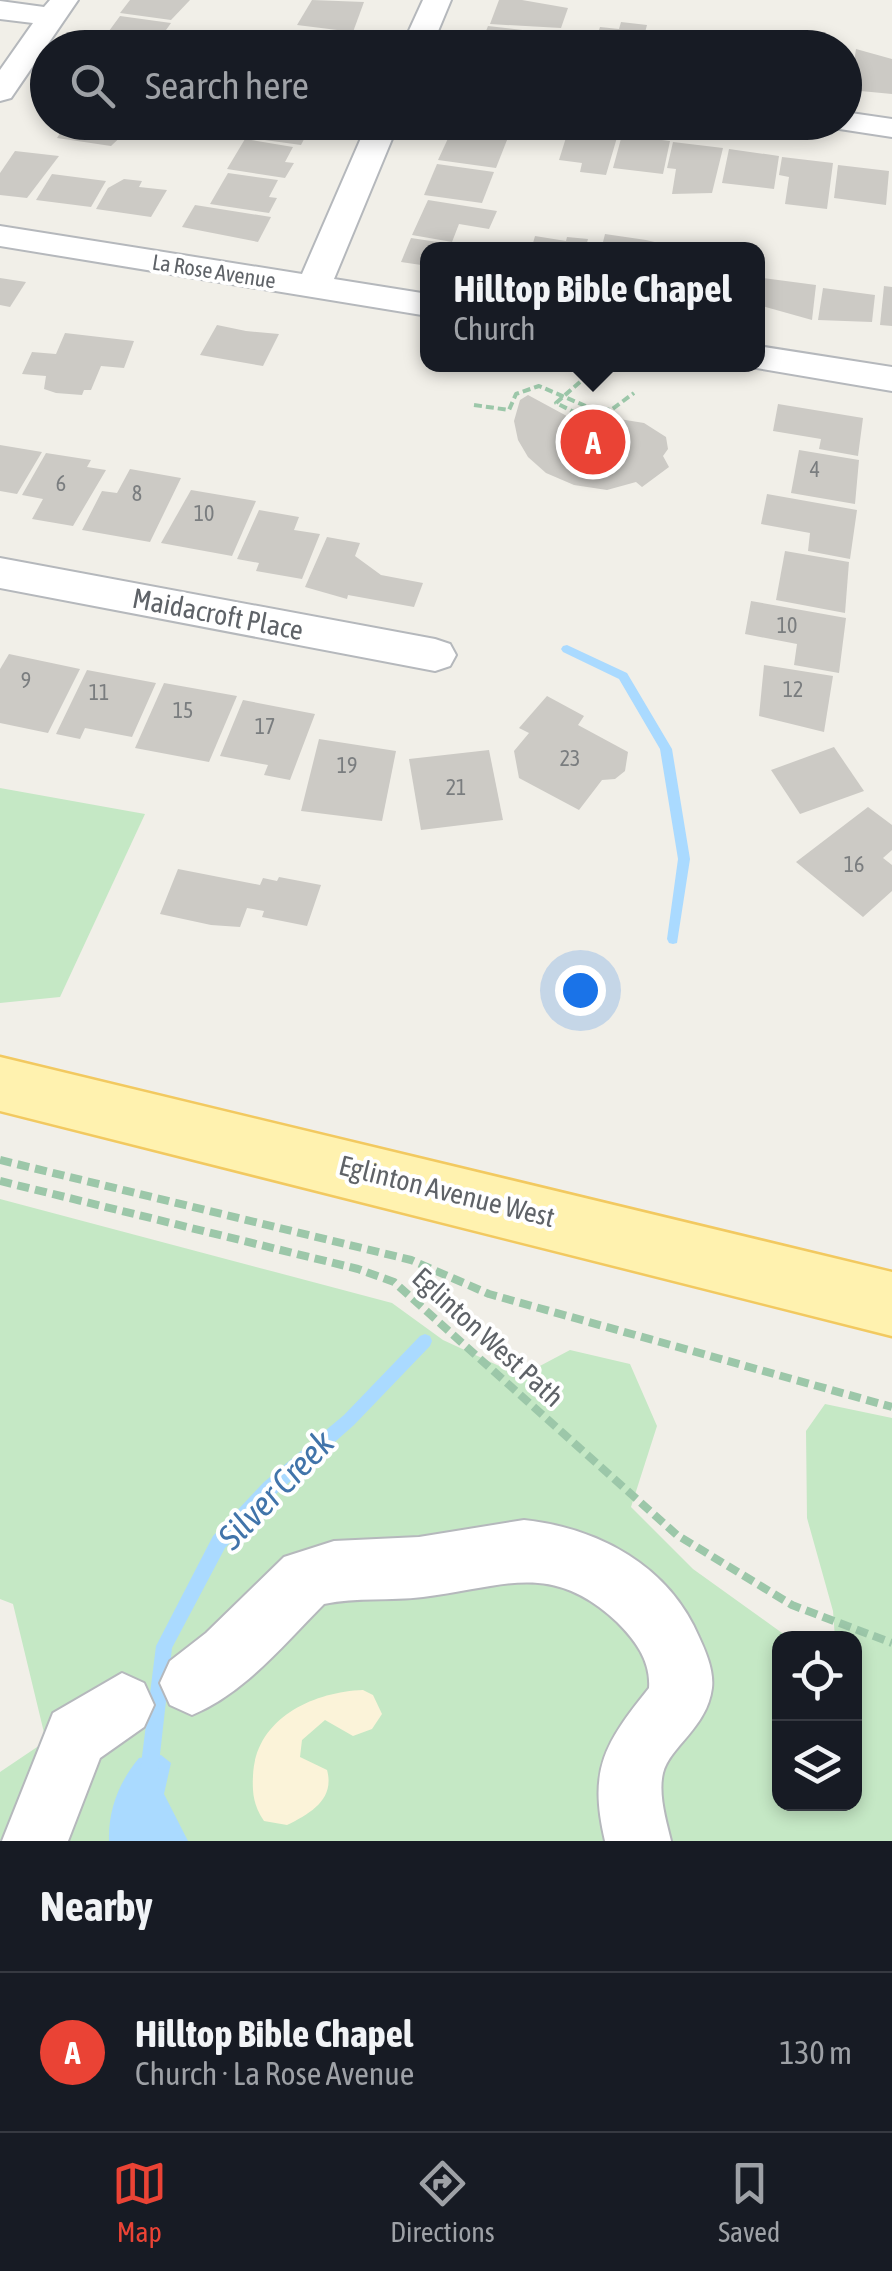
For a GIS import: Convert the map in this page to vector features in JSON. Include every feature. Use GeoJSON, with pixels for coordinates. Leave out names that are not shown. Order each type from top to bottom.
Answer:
{"type":"FeatureCollection","features":[{"type":"Feature","properties":{"kind":"main road","name":"Eglinton Avenue West"},"geometry":{"type":"LineString","coordinates":[[0,1084],[892,1304]]}},
{"type":"Feature","properties":{"kind":"street"},"geometry":{"type":"LineString","coordinates":[[424,30],[436,0]]}},
{"type":"Feature","properties":{"kind":"street"},"geometry":{"type":"LineString","coordinates":[[0,10],[58,8]]}},
{"type":"Feature","properties":{"kind":"street"},"geometry":{"type":"LineString","coordinates":[[43,30],[58,8]]}},
{"type":"Feature","properties":{"kind":"street"},"geometry":{"type":"LineString","coordinates":[[0,92],[30,49]]}},
{"type":"Feature","properties":{"kind":"street"},"geometry":{"type":"LineString","coordinates":[[862,124],[892,128]]}},
{"type":"Feature","properties":{"kind":"street"},"geometry":{"type":"LineString","coordinates":[[313,287],[376,140]]}},
{"type":"Feature","properties":{"kind":"street","name":"La Rose Avenue"},"geometry":{"type":"LineString","coordinates":[[0,236],[420,304]]}},
{"type":"Feature","properties":{"kind":"street"},"geometry":{"type":"LineString","coordinates":[[765,359],[892,379]]}},
{"type":"Feature","properties":{"kind":"street","name":"Maidacroft Place"},"geometry":{"type":"LineString","coordinates":[[0,573],[435,655]]}},
{"type":"Feature","properties":{"kind":"street"},"geometry":{"type":"LineString","coordinates":[[192,1683],[228,1655],[306,1580],[322,1573],[423,1567],[477,1553],[525,1550],[558,1554],[600,1571],[629,1592],[668,1635],[677,1656],[681,1686],[673,1710],[639,1751],[632,1768],[630,1804],[638,1841]]}},
{"type":"Feature","properties":{"kind":"street"},"geometry":{"type":"LineString","coordinates":[[35,1841],[76,1736],[122,1705]]}},
{"type":"Feature","properties":{"kind":"path"},"geometry":{"type":"LineString","coordinates":[[563,396],[589,374]]}},
{"type":"Feature","properties":{"kind":"path"},"geometry":{"type":"LineString","coordinates":[[474,405],[510,410],[516,394],[539,386],[599,410],[611,410],[634,394]]}},
{"type":"Feature","properties":{"kind":"path"},"geometry":{"type":"LineString","coordinates":[[0,1160],[411,1260],[489,1294],[892,1406]]}},
{"type":"Feature","properties":{"kind":"path","name":"Eglinton West Path"},"geometry":{"type":"LineString","coordinates":[[0,1180],[358,1269],[394,1282],[676,1535],[792,1605],[892,1642]]}},
{"type":"Feature","properties":{"kind":"green space"},"geometry":{"type":"Polygon","coordinates":[[[0,788],[145,814],[60,997],[0,1003],[0,788]]]}},
{"type":"Feature","properties":{"kind":"green space"},"geometry":{"type":"Polygon","coordinates":[[[0,1199],[392,1303],[443,1340],[521,1376],[570,1350],[630,1364],[657,1426],[631,1507],[693,1569],[779,1631],[772,1631],[772,1811],[862,1811],[862,1631],[834,1631],[833,1611],[807,1518],[806,1431],[825,1404],[892,1418],[892,1841],[0,1841],[0,1772],[46,1741],[13,1604],[0,1599],[0,1199]]]}},
{"type":"Feature","properties":{"kind":"sand"},"geometry":{"type":"Polygon","coordinates":[[[363,1690],[373,1695],[382,1714],[372,1729],[353,1736],[325,1720],[302,1740],[300,1757],[327,1770],[328,1789],[319,1804],[287,1825],[264,1821],[256,1805],[253,1782],[256,1756],[275,1724],[306,1703],[363,1690]]]}},
{"type":"Feature","properties":{"kind":"water"},"geometry":{"type":"Polygon","coordinates":[[[161,1755],[171,1763],[164,1794],[188,1841],[109,1841],[113,1807],[126,1777],[139,1758],[161,1755]]]}},
{"type":"Feature","properties":{"kind":"building"},"geometry":{"type":"Polygon","coordinates":[[[130,0],[190,0],[171,20],[120,13],[130,0]]]}},
{"type":"Feature","properties":{"kind":"building"},"geometry":{"type":"Polygon","coordinates":[[[312,0],[364,2],[354,30],[297,25],[312,0]]]}},
{"type":"Feature","properties":{"kind":"building"},"geometry":{"type":"Polygon","coordinates":[[[499,0],[568,8],[561,28],[490,24],[499,0]]]}},
{"type":"Feature","properties":{"kind":"building"},"geometry":{"type":"Polygon","coordinates":[[[120,16],[171,23],[166,30],[110,30],[120,16]]]}},
{"type":"Feature","properties":{"kind":"building"},"geometry":{"type":"Polygon","coordinates":[[[621,22],[647,25],[646,30],[599,30],[619,29],[621,22]]]}},
{"type":"Feature","properties":{"kind":"building"},"geometry":{"type":"Polygon","coordinates":[[[488,26],[522,30],[486,30],[488,26]]]}},
{"type":"Feature","properties":{"kind":"building"},"geometry":{"type":"Polygon","coordinates":[[[862,51],[892,59],[892,94],[862,91],[862,51]]]}},
{"type":"Feature","properties":{"kind":"building"},"geometry":{"type":"Polygon","coordinates":[[[70,140],[117,140],[111,146],[70,140]]]}},
{"type":"Feature","properties":{"kind":"building"},"geometry":{"type":"Polygon","coordinates":[[[244,140],[293,147],[285,162],[294,163],[285,178],[227,169],[244,140]]]}},
{"type":"Feature","properties":{"kind":"building"},"geometry":{"type":"Polygon","coordinates":[[[265,140],[304,140],[301,145],[265,140]]]}},
{"type":"Feature","properties":{"kind":"building"},"geometry":{"type":"Polygon","coordinates":[[[447,140],[507,140],[496,168],[438,160],[447,140]]]}},
{"type":"Feature","properties":{"kind":"building"},"geometry":{"type":"Polygon","coordinates":[[[565,140],[616,140],[606,175],[580,172],[582,163],[559,160],[565,140]]]}},
{"type":"Feature","properties":{"kind":"building"},"geometry":{"type":"Polygon","coordinates":[[[621,140],[670,141],[663,174],[613,168],[621,140]]]}},
{"type":"Feature","properties":{"kind":"building"},"geometry":{"type":"Polygon","coordinates":[[[673,142],[723,148],[712,193],[672,194],[676,169],[667,168],[673,142]]]}},
{"type":"Feature","properties":{"kind":"building"},"geometry":{"type":"Polygon","coordinates":[[[729,149],[779,156],[774,189],[722,183],[729,149]]]}},
{"type":"Feature","properties":{"kind":"building"},"geometry":{"type":"Polygon","coordinates":[[[15,151],[59,156],[27,198],[0,195],[0,173],[15,151]]]}},
{"type":"Feature","properties":{"kind":"building"},"geometry":{"type":"Polygon","coordinates":[[[782,157],[833,163],[827,209],[785,204],[789,177],[779,175],[782,157]]]}},
{"type":"Feature","properties":{"kind":"building"},"geometry":{"type":"Polygon","coordinates":[[[437,164],[494,172],[482,203],[424,195],[437,164]]]}},
{"type":"Feature","properties":{"kind":"building"},"geometry":{"type":"Polygon","coordinates":[[[838,165],[889,171],[886,205],[834,198],[838,165]]]}},
{"type":"Feature","properties":{"kind":"building"},"geometry":{"type":"Polygon","coordinates":[[[228,173],[278,180],[269,197],[277,198],[269,213],[210,204],[228,173]]]}},
{"type":"Feature","properties":{"kind":"building"},"geometry":{"type":"Polygon","coordinates":[[[52,174],[106,181],[91,207],[36,200],[52,174]]]}},
{"type":"Feature","properties":{"kind":"building"},"geometry":{"type":"Polygon","coordinates":[[[124,179],[142,181],[139,187],[167,190],[151,217],[96,209],[108,188],[124,179]]]}},
{"type":"Feature","properties":{"kind":"building"},"geometry":{"type":"Polygon","coordinates":[[[428,200],[497,211],[489,229],[459,224],[452,242],[412,235],[428,200]]]}},
{"type":"Feature","properties":{"kind":"building"},"geometry":{"type":"Polygon","coordinates":[[[195,205],[271,217],[258,242],[182,227],[195,205]]]}},
{"type":"Feature","properties":{"kind":"building"},"geometry":{"type":"Polygon","coordinates":[[[605,234],[655,242],[603,242],[605,234]]]}},
{"type":"Feature","properties":{"kind":"building"},"geometry":{"type":"Polygon","coordinates":[[[535,236],[566,241],[567,237],[588,239],[587,242],[533,242],[535,236]]]}},
{"type":"Feature","properties":{"kind":"building"},"geometry":{"type":"Polygon","coordinates":[[[411,238],[438,242],[420,242],[420,265],[401,262],[411,238]]]}},
{"type":"Feature","properties":{"kind":"building"},"geometry":{"type":"Polygon","coordinates":[[[0,278],[26,282],[10,307],[0,305],[0,278]]]}},
{"type":"Feature","properties":{"kind":"building"},"geometry":{"type":"Polygon","coordinates":[[[765,278],[816,285],[812,320],[765,307],[765,278]]]}},
{"type":"Feature","properties":{"kind":"building"},"geometry":{"type":"Polygon","coordinates":[[[884,286],[892,287],[892,326],[880,325],[884,286]]]}},
{"type":"Feature","properties":{"kind":"building"},"geometry":{"type":"Polygon","coordinates":[[[823,288],[875,295],[872,322],[818,320],[823,288]]]}},
{"type":"Feature","properties":{"kind":"building"},"geometry":{"type":"Polygon","coordinates":[[[217,325],[279,334],[263,366],[200,355],[217,325]]]}},
{"type":"Feature","properties":{"kind":"building"},"geometry":{"type":"Polygon","coordinates":[[[65,333],[134,341],[124,368],[101,366],[91,390],[84,390],[82,395],[56,393],[44,389],[46,376],[22,374],[32,352],[56,354],[65,333]]]}},
{"type":"Feature","properties":{"kind":"building"},"geometry":{"type":"Polygon","coordinates":[[[528,395],[576,421],[601,416],[644,423],[666,437],[668,449],[663,456],[669,467],[642,487],[636,482],[607,490],[574,485],[546,473],[528,457],[518,440],[514,421],[520,400],[528,395]]]}},
{"type":"Feature","properties":{"kind":"building"},"geometry":{"type":"Polygon","coordinates":[[[778,404],[863,418],[858,456],[819,449],[821,439],[773,431],[778,404]]]}},
{"type":"Feature","properties":{"kind":"building"},"geometry":{"type":"Polygon","coordinates":[[[0,445],[42,452],[17,494],[0,491],[0,445]]]}},
{"type":"Feature","properties":{"kind":"building"},"geometry":{"type":"Polygon","coordinates":[[[799,450],[859,460],[855,504],[791,493],[799,450]]]}},
{"type":"Feature","properties":{"kind":"building"},"geometry":{"type":"Polygon","coordinates":[[[46,453],[91,460],[87,467],[106,470],[73,526],[32,519],[43,499],[22,495],[46,453]]]}},
{"type":"Feature","properties":{"kind":"building"},"geometry":{"type":"Polygon","coordinates":[[[130,469],[181,478],[150,542],[82,530],[102,491],[117,493],[130,469]]]}},
{"type":"Feature","properties":{"kind":"building"},"geometry":{"type":"Polygon","coordinates":[[[191,490],[256,501],[232,556],[161,543],[191,490]]]}},
{"type":"Feature","properties":{"kind":"building"},"geometry":{"type":"Polygon","coordinates":[[[767,494],[857,510],[850,559],[808,551],[810,533],[761,524],[767,494]]]}},
{"type":"Feature","properties":{"kind":"building"},"geometry":{"type":"Polygon","coordinates":[[[259,510],[299,517],[294,530],[320,534],[302,579],[256,571],[259,563],[237,559],[259,510]]]}},
{"type":"Feature","properties":{"kind":"building"},"geometry":{"type":"Polygon","coordinates":[[[327,537],[360,543],[355,556],[381,575],[423,583],[414,607],[348,595],[347,599],[305,587],[327,537]]]}},
{"type":"Feature","properties":{"kind":"building"},"geometry":{"type":"Polygon","coordinates":[[[785,551],[849,562],[845,613],[776,600],[785,551]]]}},
{"type":"Feature","properties":{"kind":"building"},"geometry":{"type":"Polygon","coordinates":[[[751,601],[846,618],[839,673],[794,665],[797,644],[745,634],[751,601]]]}},
{"type":"Feature","properties":{"kind":"building"},"geometry":{"type":"Polygon","coordinates":[[[9,654],[80,669],[48,733],[0,723],[0,669],[9,654]]]}},
{"type":"Feature","properties":{"kind":"building"},"geometry":{"type":"Polygon","coordinates":[[[764,665],[833,676],[824,732],[759,716],[764,665]]]}},
{"type":"Feature","properties":{"kind":"building"},"geometry":{"type":"Polygon","coordinates":[[[87,670],[156,683],[132,737],[85,728],[80,739],[56,734],[87,670]]]}},
{"type":"Feature","properties":{"kind":"building"},"geometry":{"type":"Polygon","coordinates":[[[164,683],[237,696],[209,762],[135,748],[164,683]]]}},
{"type":"Feature","properties":{"kind":"building"},"geometry":{"type":"Polygon","coordinates":[[[547,696],[584,716],[578,725],[628,752],[625,771],[615,779],[602,780],[579,810],[519,778],[514,751],[529,733],[519,728],[547,696]]]}},
{"type":"Feature","properties":{"kind":"building"},"geometry":{"type":"Polygon","coordinates":[[[243,700],[315,714],[290,780],[264,775],[268,765],[220,756],[243,700]]]}},
{"type":"Feature","properties":{"kind":"building"},"geometry":{"type":"Polygon","coordinates":[[[319,739],[396,751],[382,821],[301,811],[319,739]]]}},
{"type":"Feature","properties":{"kind":"building"},"geometry":{"type":"Polygon","coordinates":[[[834,747],[864,791],[800,814],[771,770],[834,747]]]}},
{"type":"Feature","properties":{"kind":"building"},"geometry":{"type":"Polygon","coordinates":[[[489,750],[503,820],[421,830],[409,759],[489,750]]]}},
{"type":"Feature","properties":{"kind":"building"},"geometry":{"type":"Polygon","coordinates":[[[868,807],[892,825],[892,850],[883,858],[892,865],[892,891],[863,917],[796,862],[868,807]]]}},
{"type":"Feature","properties":{"kind":"building"},"geometry":{"type":"Polygon","coordinates":[[[178,869],[260,885],[263,878],[277,881],[279,877],[321,885],[307,926],[262,917],[264,911],[247,908],[240,927],[211,925],[160,914],[178,869]]]}},
{"type":"Feature","properties":{"kind":"waterway","name":"Silver Creek"},"geometry":{"type":"LineString","coordinates":[[567,649],[623,676],[666,749],[684,859],[673,939]]}},
{"type":"Feature","properties":{"kind":"waterway","name":"Silver Creek"},"geometry":{"type":"LineString","coordinates":[[149,1772],[164,1646],[219,1542],[270,1488],[349,1420],[425,1341]]}},
{"type":"Feature","properties":{"kind":"place","name":"Hilltop Bible Chapel"},"geometry":{"type":"Point","coordinates":[593,442]}}]}
